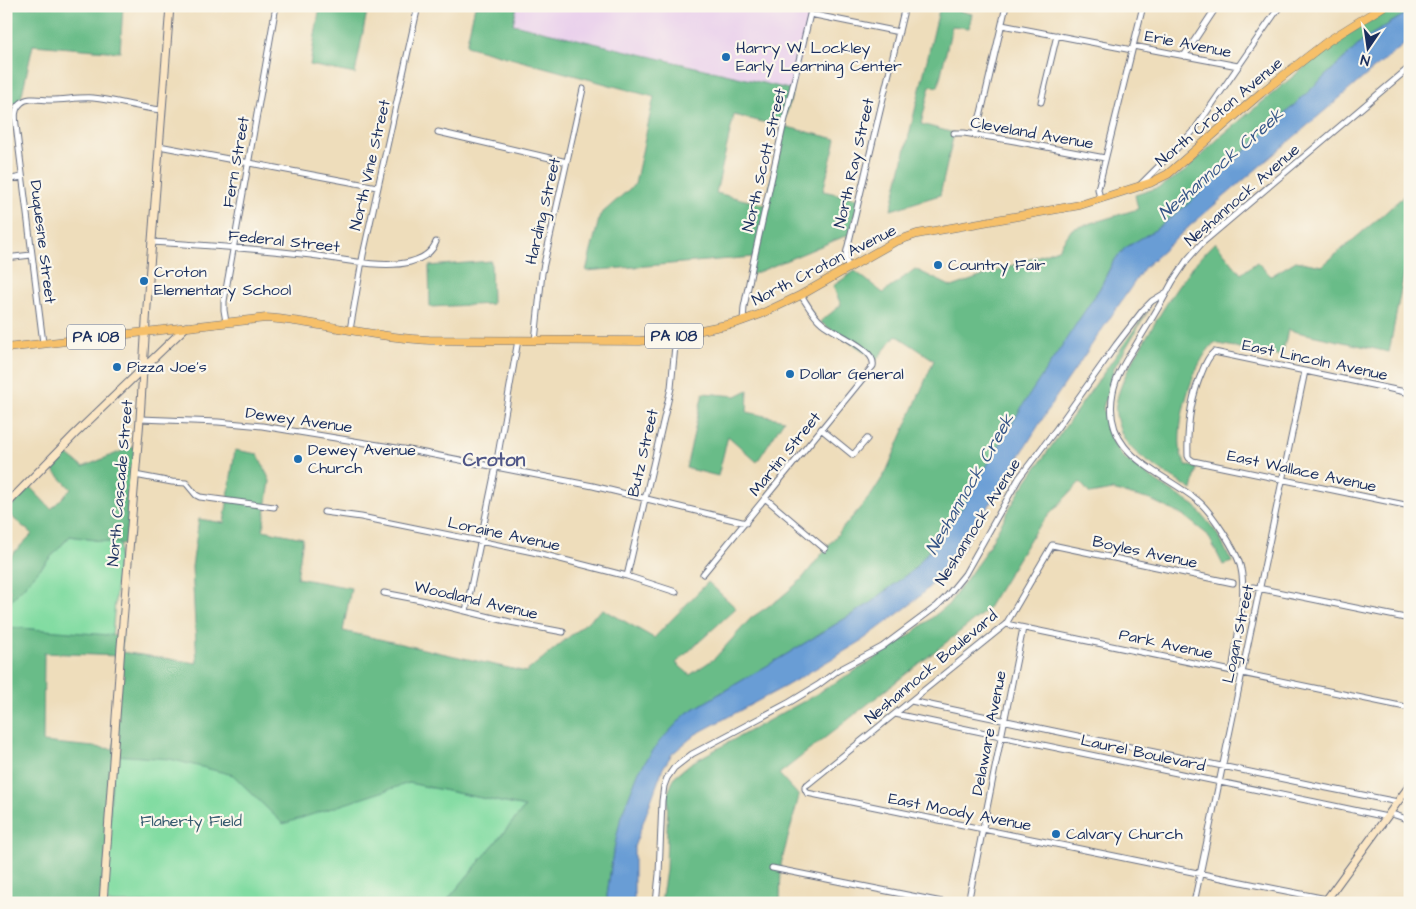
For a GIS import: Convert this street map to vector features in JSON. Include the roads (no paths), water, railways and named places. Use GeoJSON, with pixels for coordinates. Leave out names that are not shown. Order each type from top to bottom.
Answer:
{"type":"FeatureCollection","features":[{"type":"Feature","properties":{"kind":"main road","name":"North Croton Avenue"},"geometry":{"type":"LineString","coordinates":[[6,348],[253,318],[277,319],[415,339],[634,341],[657,339],[736,323],[775,308],[894,242],[917,234],[1065,208],[1150,183],[1168,174],[1261,93],[1328,41],[1384,6]]}},
{"type":"Feature","properties":{"kind":"street","name":"North Cascade Street"},"geometry":{"type":"LineString","coordinates":[[103,903],[122,627],[140,419],[151,242],[170,6]]}},
{"type":"Feature","properties":{"kind":"street","name":"Fern Street"},"geometry":{"type":"LineString","coordinates":[[226,322],[224,301],[276,6]]}},
{"type":"Feature","properties":{"kind":"street","name":"North Vine Street"},"geometry":{"type":"LineString","coordinates":[[350,330],[377,187],[418,6]]}},
{"type":"Feature","properties":{"kind":"street","name":"North Scott Street"},"geometry":{"type":"LineString","coordinates":[[743,321],[753,264],[783,127],[812,6]]}},
{"type":"Feature","properties":{"kind":"street","name":"North Ray Street"},"geometry":{"type":"LineString","coordinates":[[849,268],[846,254],[906,6]]}},
{"type":"Feature","properties":{"kind":"street"},"geometry":{"type":"LineString","coordinates":[[974,135],[1006,6]]}},
{"type":"Feature","properties":{"kind":"street"},"geometry":{"type":"LineString","coordinates":[[1100,198],[1098,189],[1143,6]]}},
{"type":"Feature","properties":{"kind":"street"},"geometry":{"type":"LineString","coordinates":[[1184,56],[1216,6]]}},
{"type":"Feature","properties":{"kind":"street"},"geometry":{"type":"LineString","coordinates":[[1137,187],[1191,134],[1280,6]]}},
{"type":"Feature","properties":{"kind":"street"},"geometry":{"type":"LineString","coordinates":[[810,14],[899,32]]}},
{"type":"Feature","properties":{"kind":"street","name":"Erie Avenue"},"geometry":{"type":"LineString","coordinates":[[1002,24],[1238,66]]}},
{"type":"Feature","properties":{"kind":"street"},"geometry":{"type":"LineString","coordinates":[[1041,102],[1057,35]]}},
{"type":"Feature","properties":{"kind":"street","name":"Neshannock Avenue"},"geometry":{"type":"LineString","coordinates":[[656,903],[662,800],[667,778],[674,768],[692,754],[790,702],[837,672],[882,647],[948,596],[964,574],[1018,478],[1057,428],[1142,310],[1152,300],[1167,292],[1187,260],[1202,243],[1410,67]]}},
{"type":"Feature","properties":{"kind":"street","name":"Harding Street"},"geometry":{"type":"LineString","coordinates":[[535,340],[542,273],[583,89]]}},
{"type":"Feature","properties":{"kind":"street","name":"Duquesne Street"},"geometry":{"type":"LineString","coordinates":[[43,343],[15,114],[20,103],[29,99],[103,99],[143,108],[162,110]]}},
{"type":"Feature","properties":{"kind":"street"},"geometry":{"type":"LineString","coordinates":[[438,132],[567,162]]}},
{"type":"Feature","properties":{"kind":"street","name":"Cleveland Avenue"},"geometry":{"type":"LineString","coordinates":[[954,133],[1105,158]]}},
{"type":"Feature","properties":{"kind":"street"},"geometry":{"type":"LineString","coordinates":[[159,146],[377,187]]}},
{"type":"Feature","properties":{"kind":"street"},"geometry":{"type":"LineString","coordinates":[[6,180],[22,177]]}},
{"type":"Feature","properties":{"kind":"street","name":"Federal Street"},"geometry":{"type":"LineString","coordinates":[[151,242],[312,255],[362,262],[401,263],[409,262],[427,254],[436,242]]}},
{"type":"Feature","properties":{"kind":"street"},"geometry":{"type":"LineString","coordinates":[[6,258],[31,255]]}},
{"type":"Feature","properties":{"kind":"street"},"geometry":{"type":"LineString","coordinates":[[1167,292],[1118,376],[1113,390],[1113,417],[1117,434],[1128,450],[1145,466],[1202,504],[1216,522],[1238,560],[1243,589],[1232,671]]}},
{"type":"Feature","properties":{"kind":"street","name":"Martin Street"},"geometry":{"type":"LineString","coordinates":[[703,574],[873,366],[873,359],[862,349],[848,338],[820,322],[801,295]]}},
{"type":"Feature","properties":{"kind":"street"},"geometry":{"type":"LineString","coordinates":[[6,505],[41,468],[186,326]]}},
{"type":"Feature","properties":{"kind":"street","name":"Butz Street"},"geometry":{"type":"LineString","coordinates":[[627,576],[671,388],[676,335]]}},
{"type":"Feature","properties":{"kind":"street"},"geometry":{"type":"LineString","coordinates":[[466,611],[496,466],[518,340]]}},
{"type":"Feature","properties":{"kind":"street","name":"East Lincoln Avenue"},"geometry":{"type":"LineString","coordinates":[[1190,459],[1188,454],[1188,419],[1194,392],[1207,360],[1214,352],[1410,393]]}},
{"type":"Feature","properties":{"kind":"street","name":"Logan Street"},"geometry":{"type":"LineString","coordinates":[[1194,903],[1305,371]]}},
{"type":"Feature","properties":{"kind":"street","name":"Dewey Avenue"},"geometry":{"type":"LineString","coordinates":[[140,419],[262,426],[409,450],[593,486],[746,522]]}},
{"type":"Feature","properties":{"kind":"street"},"geometry":{"type":"LineString","coordinates":[[821,429],[853,455],[867,439]]}},
{"type":"Feature","properties":{"kind":"street","name":"East Wallace Avenue"},"geometry":{"type":"LineString","coordinates":[[1190,459],[1410,506]]}},
{"type":"Feature","properties":{"kind":"street"},"geometry":{"type":"LineString","coordinates":[[135,475],[186,483],[200,497],[274,507]]}},
{"type":"Feature","properties":{"kind":"street"},"geometry":{"type":"LineString","coordinates":[[765,498],[825,549]]}},
{"type":"Feature","properties":{"kind":"street","name":"Loraine Avenue"},"geometry":{"type":"LineString","coordinates":[[324,512],[533,552],[627,576],[676,592]]}},
{"type":"Feature","properties":{"kind":"street","name":"Boyles Avenue"},"geometry":{"type":"LineString","coordinates":[[1052,545],[1233,583]]}},
{"type":"Feature","properties":{"kind":"street","name":"Neshannock Boulevard"},"geometry":{"type":"LineString","coordinates":[[805,790],[808,784],[1006,624],[1052,545]]}},
{"type":"Feature","properties":{"kind":"street"},"geometry":{"type":"LineString","coordinates":[[1253,587],[1410,619]]}},
{"type":"Feature","properties":{"kind":"street","name":"Woodland Avenue"},"geometry":{"type":"LineString","coordinates":[[384,593],[510,622],[563,632]]}},
{"type":"Feature","properties":{"kind":"street","name":"Park Avenue"},"geometry":{"type":"LineString","coordinates":[[1006,624],[1410,708]]}},
{"type":"Feature","properties":{"kind":"street","name":"Delaware Avenue"},"geometry":{"type":"LineString","coordinates":[[968,903],[1023,628]]}},
{"type":"Feature","properties":{"kind":"street","name":"Laurel Boulevard"},"geometry":{"type":"LineString","coordinates":[[911,701],[1398,802]]}},
{"type":"Feature","properties":{"kind":"street","name":"Laurel Boulevard"},"geometry":{"type":"LineString","coordinates":[[894,714],[1410,820]]}},
{"type":"Feature","properties":{"kind":"street"},"geometry":{"type":"LineString","coordinates":[[1326,901],[1410,785]]}},
{"type":"Feature","properties":{"kind":"street","name":"East Moody Avenue"},"geometry":{"type":"LineString","coordinates":[[805,790],[807,793],[1326,901],[1347,903]]}},
{"type":"Feature","properties":{"kind":"street"},"geometry":{"type":"LineString","coordinates":[[772,868],[947,903]]}},
{"type":"Feature","properties":{"kind":"water"},"geometry":{"type":"Polygon","coordinates":[[[1410,11],[1410,40],[1191,225],[1144,268],[1056,397],[963,548],[944,573],[911,604],[860,642],[786,686],[696,734],[672,754],[663,768],[634,847],[634,903],[608,903],[607,896],[612,859],[621,816],[639,771],[659,742],[687,713],[869,604],[914,569],[962,508],[1026,400],[1100,288],[1113,262],[1125,248],[1155,230],[1188,204],[1366,38],[1410,11]]]}},
{"type":"Feature","properties":{"kind":"place","name":"Harry W. Lockley Early Learning Center"},"geometry":{"type":"Point","coordinates":[726,57]}},
{"type":"Feature","properties":{"kind":"place","name":"Country Fair"},"geometry":{"type":"Point","coordinates":[938,265]}},
{"type":"Feature","properties":{"kind":"place","name":"Croton Elementary School"},"geometry":{"type":"Point","coordinates":[144,281]}},
{"type":"Feature","properties":{"kind":"place","name":"Pizza Joe's"},"geometry":{"type":"Point","coordinates":[117,367]}},
{"type":"Feature","properties":{"kind":"place","name":"Dollar General"},"geometry":{"type":"Point","coordinates":[790,374]}},
{"type":"Feature","properties":{"kind":"place","name":"Dewey Avenue Church"},"geometry":{"type":"Point","coordinates":[298,459]}},
{"type":"Feature","properties":{"kind":"place","name":"Calvary Church"},"geometry":{"type":"Point","coordinates":[1056,834]}},
{"type":"Feature","properties":{"kind":"district","name":"Croton"},"geometry":{"type":"Point","coordinates":[494,460]}},
{"type":"Feature","properties":{"kind":"water label","name":"Neshannock Creek"},"geometry":{"type":"Point","coordinates":[1221,164]}},
{"type":"Feature","properties":{"kind":"water label","name":"Neshannock Creek"},"geometry":{"type":"Point","coordinates":[970,484]}},
{"type":"Feature","properties":{"kind":"park label","name":"Flaherty Field"},"geometry":{"type":"Point","coordinates":[191,821]}}]}
